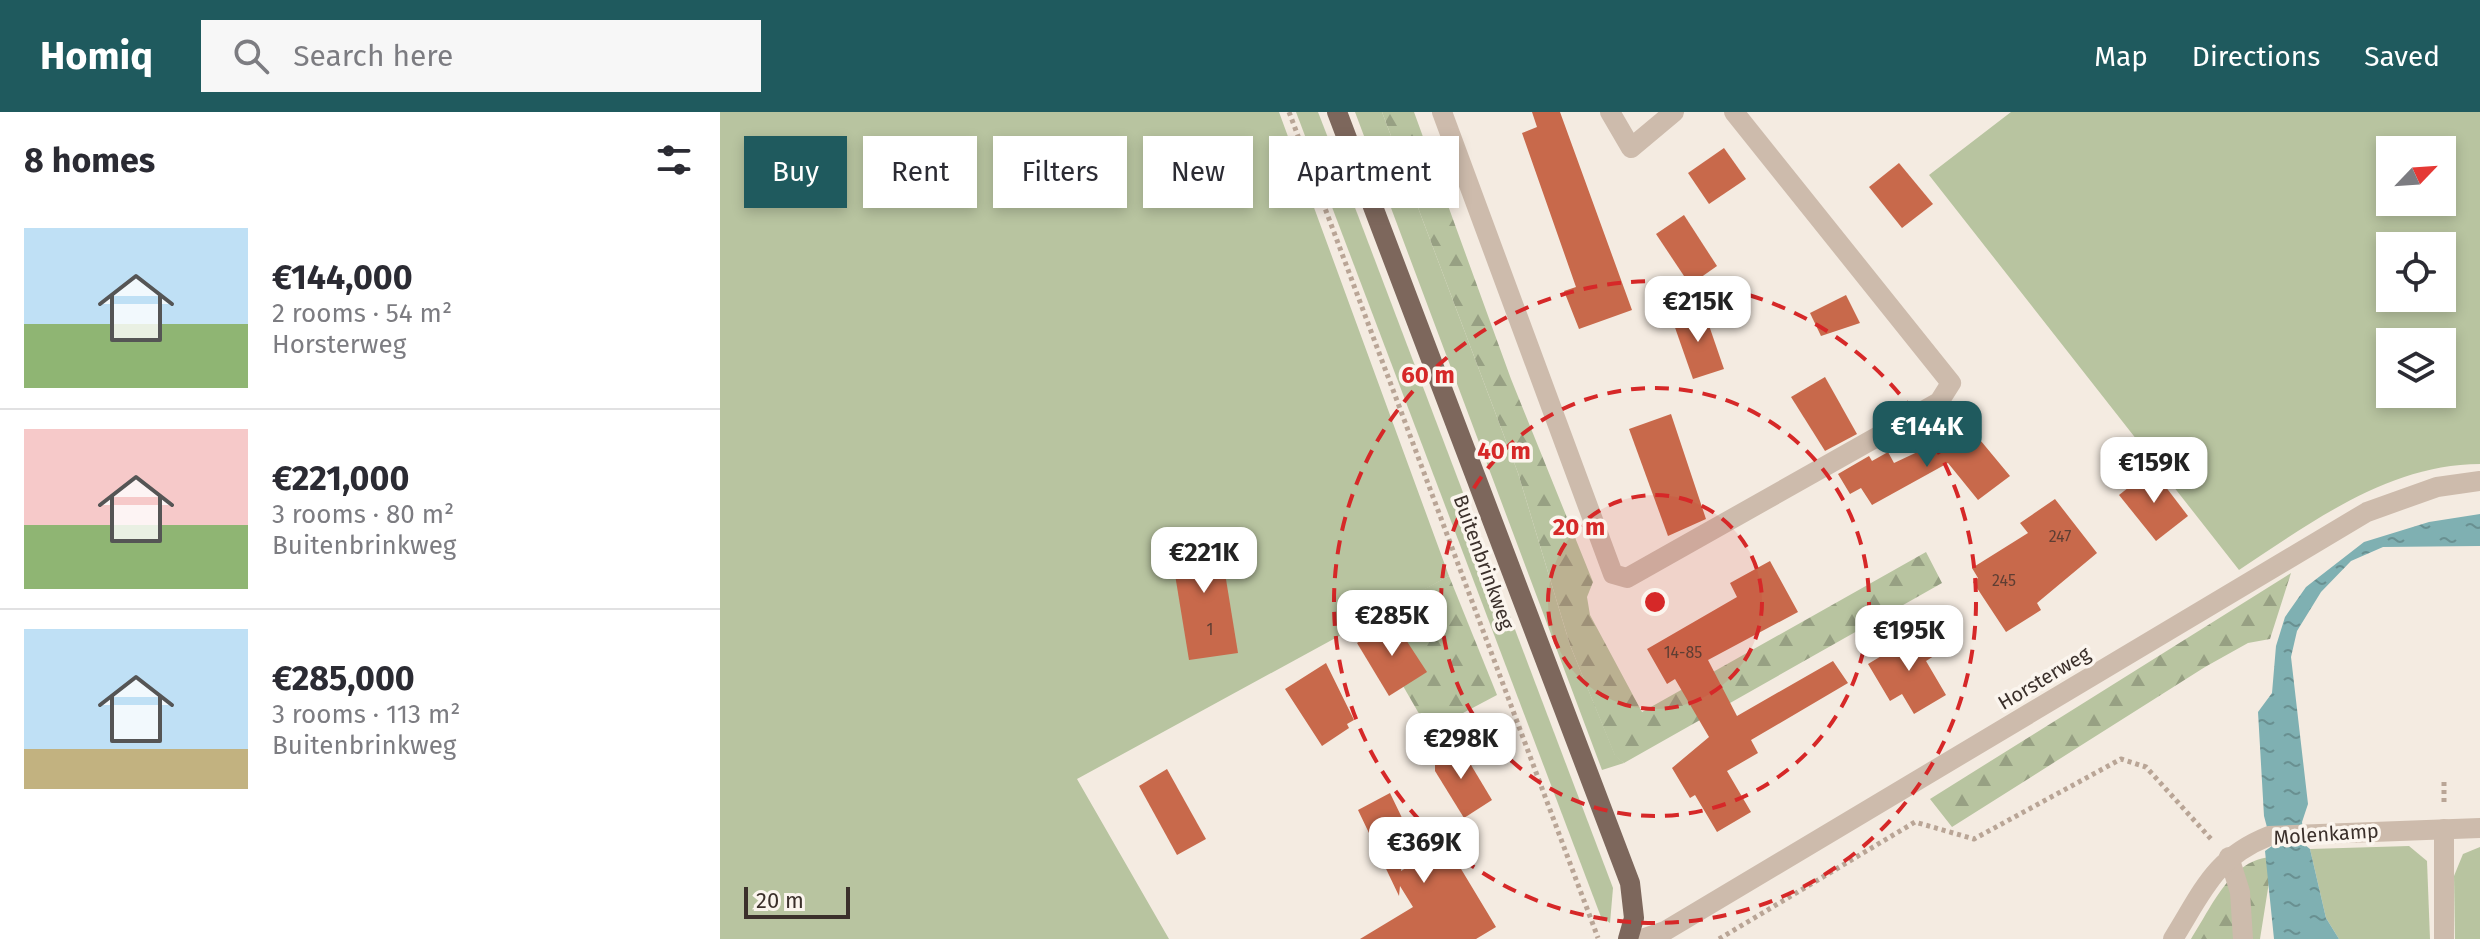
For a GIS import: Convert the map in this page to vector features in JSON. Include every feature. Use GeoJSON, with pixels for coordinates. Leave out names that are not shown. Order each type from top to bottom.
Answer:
{"type":"FeatureCollection","features":[{"type":"Feature","properties":{"kind":"main road","name":"Buitenbrinkweg"},"geometry":{"type":"LineString","coordinates":[[1337,112],[1630,883],[1634,918],[1630,939]]}},
{"type":"Feature","properties":{"kind":"street"},"geometry":{"type":"LineString","coordinates":[[1442,112],[1613,574],[1627,578],[1939,402],[1951,383],[1734,112]]}},
{"type":"Feature","properties":{"kind":"street"},"geometry":{"type":"LineString","coordinates":[[1610,112],[1631,148],[1674,112]]}},
{"type":"Feature","properties":{"kind":"street","name":"Horsterweg"},"geometry":{"type":"LineString","coordinates":[[1642,939],[1665,931],[1886,802],[2367,512],[2437,487],[2480,481]]}},
{"type":"Feature","properties":{"kind":"street","name":"Molenkamp"},"geometry":{"type":"LineString","coordinates":[[2173,939],[2220,864],[2269,836],[2304,832],[2480,828]]}},
{"type":"Feature","properties":{"kind":"street"},"geometry":{"type":"LineString","coordinates":[[2444,829],[2444,939]]}},
{"type":"Feature","properties":{"kind":"street"},"geometry":{"type":"LineString","coordinates":[[2229,857],[2240,892],[2243,939]]}},
{"type":"Feature","properties":{"kind":"path","name":"Buitenbrinkweg"},"geometry":{"type":"LineString","coordinates":[[1289,112],[1599,939]]}},
{"type":"Feature","properties":{"kind":"path"},"geometry":{"type":"LineString","coordinates":[[1719,939],[1915,822],[1974,839],[2121,759],[2146,767],[2229,857]]}},
{"type":"Feature","properties":{"kind":"green space"},"geometry":{"type":"Polygon","coordinates":[[[720,112],[1279,112],[1288,136],[1269,136],[1269,208],[1314,208],[1449,576],[1077,779],[1169,939],[720,939],[720,112]]]}},
{"type":"Feature","properties":{"kind":"green space"},"geometry":{"type":"Polygon","coordinates":[[[1296,112],[1318,112],[1327,136],[1305,136],[1296,112]]]}},
{"type":"Feature","properties":{"kind":"green space"},"geometry":{"type":"Polygon","coordinates":[[[1355,112],[1382,112],[1391,136],[1364,136],[1355,112]]]}},
{"type":"Feature","properties":{"kind":"green space"},"geometry":{"type":"Polygon","coordinates":[[[1382,112],[1414,112],[1423,136],[1391,136],[1382,112]]]}},
{"type":"Feature","properties":{"kind":"green space"},"geometry":{"type":"Polygon","coordinates":[[[2011,112],[2480,112],[2480,464],[2414,474],[2383,485],[2323,515],[2239,570],[1929,175],[2011,112]]]}},
{"type":"Feature","properties":{"kind":"green space"},"geometry":{"type":"Polygon","coordinates":[[[1332,208],[1355,208],[1613,888],[1610,923],[1601,917],[1332,208]]]}},
{"type":"Feature","properties":{"kind":"green space"},"geometry":{"type":"Polygon","coordinates":[[[1391,208],[1418,208],[1518,473],[1570,645],[1615,755],[1624,763],[1602,770],[1391,208]]]}},
{"type":"Feature","properties":{"kind":"green space"},"geometry":{"type":"Polygon","coordinates":[[[1418,208],[1449,208],[1511,379],[1593,582],[1587,597],[1590,615],[1642,712],[1926,552],[1942,583],[1624,763],[1615,756],[1570,645],[1518,473],[1418,208]]]}},
{"type":"Feature","properties":{"kind":"green space"},"geometry":{"type":"Polygon","coordinates":[[[2291,573],[2270,639],[2248,643],[2205,667],[1952,827],[1930,799],[2291,573]]]}},
{"type":"Feature","properties":{"kind":"green space"},"geometry":{"type":"Polygon","coordinates":[[[1449,576],[1497,695],[1429,731],[1365,620],[1449,576]]]}},
{"type":"Feature","properties":{"kind":"green space"},"geometry":{"type":"Polygon","coordinates":[[[2409,846],[2427,861],[2430,939],[2339,939],[2326,918],[2310,849],[2409,846]]]}},
{"type":"Feature","properties":{"kind":"green space"},"geometry":{"type":"Polygon","coordinates":[[[2480,847],[2480,939],[2455,939],[2454,876],[2463,854],[2480,847]]]}},
{"type":"Feature","properties":{"kind":"green space"},"geometry":{"type":"Polygon","coordinates":[[[2273,857],[2260,939],[2191,939],[2234,875],[2258,859],[2273,857]]]}},
{"type":"Feature","properties":{"kind":"water"},"geometry":{"type":"Polygon","coordinates":[[[2480,514],[2480,546],[2383,547],[2351,561],[2321,592],[2297,631],[2291,657],[2308,804],[2302,822],[2305,845],[2310,849],[2326,918],[2339,939],[2274,939],[2265,851],[2272,846],[2264,816],[2258,712],[2272,693],[2276,646],[2285,617],[2306,587],[2364,542],[2429,522],[2480,514]]]}},
{"type":"Feature","properties":{"kind":"building"},"geometry":{"type":"Polygon","coordinates":[[[1532,112],[1560,112],[1632,310],[1579,329],[1564,291],[1576,287],[1522,133],[1537,127],[1532,112]]]}},
{"type":"Feature","properties":{"kind":"building"},"geometry":{"type":"Polygon","coordinates":[[[1724,148],[1746,179],[1709,204],[1688,173],[1724,148]]]}},
{"type":"Feature","properties":{"kind":"building"},"geometry":{"type":"Polygon","coordinates":[[[1899,163],[1933,204],[1902,228],[1869,187],[1899,163]]]}},
{"type":"Feature","properties":{"kind":"building"},"geometry":{"type":"Polygon","coordinates":[[[1684,215],[1717,266],[1690,285],[1656,234],[1684,215]]]}},
{"type":"Feature","properties":{"kind":"building"},"geometry":{"type":"Polygon","coordinates":[[[1846,295],[1860,323],[1821,336],[1810,313],[1846,295]]]}},
{"type":"Feature","properties":{"kind":"building"},"geometry":{"type":"Polygon","coordinates":[[[1703,308],[1724,369],[1693,379],[1672,319],[1703,308]]]}},
{"type":"Feature","properties":{"kind":"building"},"geometry":{"type":"Polygon","coordinates":[[[1825,377],[1857,434],[1825,451],[1791,397],[1825,377]]]}},
{"type":"Feature","properties":{"kind":"building"},"geometry":{"type":"Polygon","coordinates":[[[1671,414],[1706,519],[1668,536],[1629,429],[1671,414]]]}},
{"type":"Feature","properties":{"kind":"building"},"geometry":{"type":"Polygon","coordinates":[[[1971,429],[2010,476],[1978,500],[1948,463],[1872,505],[1861,488],[1850,494],[1838,474],[1869,456],[1872,461],[1888,452],[1894,463],[1945,439],[1949,447],[1971,429]]]}},
{"type":"Feature","properties":{"kind":"building"},"geometry":{"type":"Polygon","coordinates":[[[2152,469],[2188,516],[2156,541],[2119,495],[2152,469]]]}},
{"type":"Feature","properties":{"kind":"building"},"geometry":{"type":"Polygon","coordinates":[[[2055,499],[2097,553],[2037,603],[2041,610],[2006,632],[1973,582],[1978,578],[1972,568],[2028,533],[2020,523],[2055,499]]]}},
{"type":"Feature","properties":{"kind":"building"},"geometry":{"type":"Polygon","coordinates":[[[1218,530],[1238,653],[1189,660],[1169,538],[1218,530]]]}},
{"type":"Feature","properties":{"kind":"building"},"geometry":{"type":"Polygon","coordinates":[[[1770,561],[1798,612],[1708,660],[1737,716],[1833,661],[1848,683],[1751,740],[1758,753],[1727,771],[1751,812],[1717,832],[1695,795],[1690,798],[1672,768],[1709,737],[1675,679],[1667,684],[1647,649],[1737,597],[1730,583],[1770,561]]]}},
{"type":"Feature","properties":{"kind":"building"},"geometry":{"type":"Polygon","coordinates":[[[1393,620],[1427,672],[1389,696],[1357,643],[1393,620]]]}},
{"type":"Feature","properties":{"kind":"building"},"geometry":{"type":"Polygon","coordinates":[[[1923,631],[1937,654],[1926,661],[1946,695],[1914,714],[1902,694],[1890,701],[1868,664],[1923,631]]]}},
{"type":"Feature","properties":{"kind":"building"},"geometry":{"type":"Polygon","coordinates":[[[1326,663],[1354,720],[1347,724],[1349,728],[1322,746],[1285,689],[1326,663]]]}},
{"type":"Feature","properties":{"kind":"building"},"geometry":{"type":"Polygon","coordinates":[[[1459,745],[1492,800],[1464,818],[1435,771],[1435,759],[1459,745]]]}},
{"type":"Feature","properties":{"kind":"building"},"geometry":{"type":"Polygon","coordinates":[[[1167,769],[1206,839],[1177,855],[1139,786],[1167,769]]]}},
{"type":"Feature","properties":{"kind":"building"},"geometry":{"type":"Polygon","coordinates":[[[1390,793],[1404,822],[1401,871],[1446,844],[1496,927],[1476,939],[1360,939],[1413,907],[1400,886],[1399,896],[1358,810],[1390,793]]]}}]}
